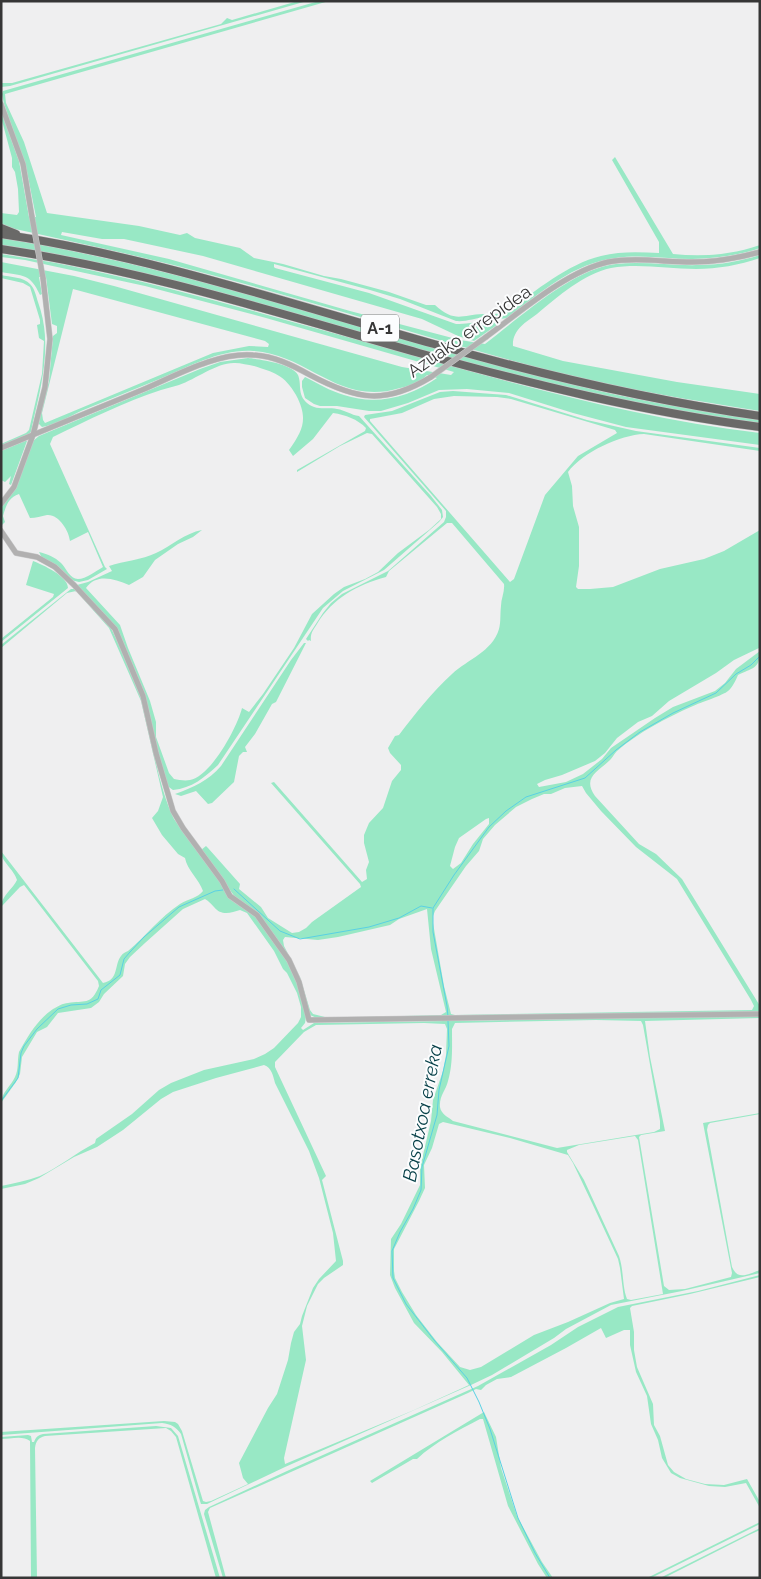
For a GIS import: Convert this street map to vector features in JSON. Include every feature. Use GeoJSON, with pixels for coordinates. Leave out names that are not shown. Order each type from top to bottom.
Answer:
{"type":"FeatureCollection","features":[{"type":"Feature","properties":{"kind":"highway"},"geometry":{"type":"LineString","coordinates":[[1,228],[10,230],[24,238]]}},
{"type":"Feature","properties":{"kind":"highway","name":"A-1"},"geometry":{"type":"LineString","coordinates":[[1,234],[106,254],[200,277],[450,349],[582,384],[672,402],[760,416]]}},
{"type":"Feature","properties":{"kind":"highway","name":"A-1"},"geometry":{"type":"LineString","coordinates":[[1,249],[115,270],[195,290],[430,356],[578,394],[671,413],[760,427]]}},
{"type":"Feature","properties":{"kind":"street"},"geometry":{"type":"LineString","coordinates":[[1,104],[23,164],[50,339],[45,387],[33,435],[14,487],[1,504]]}},
{"type":"Feature","properties":{"kind":"street","name":"Azuako errepidea"},"geometry":{"type":"LineString","coordinates":[[1,448],[196,367],[233,355],[255,355],[290,364],[343,391],[368,396],[396,394],[432,377],[562,282],[584,270],[616,261],[712,261],[742,257],[760,252]]}},
{"type":"Feature","properties":{"kind":"street"},"geometry":{"type":"LineString","coordinates":[[1,531],[16,553],[37,558],[55,567],[115,629],[143,696],[156,753],[173,812],[182,828],[222,881],[230,896],[257,915],[289,960],[300,982],[309,1020],[760,1014]]}},
{"type":"Feature","properties":{"kind":"green space"},"geometry":{"type":"Polygon","coordinates":[[[298,1],[307,1],[1,87],[1,83],[12,83],[221,24],[227,18],[232,20],[298,1]]]}},
{"type":"Feature","properties":{"kind":"green space"},"geometry":{"type":"Polygon","coordinates":[[[319,1],[329,1],[5,94],[6,103],[24,142],[47,213],[139,226],[180,235],[187,233],[195,238],[240,248],[254,258],[389,292],[426,305],[435,305],[453,316],[495,314],[507,311],[552,279],[588,260],[615,253],[659,253],[659,242],[612,160],[615,157],[673,254],[717,254],[760,245],[760,248],[735,255],[709,258],[635,256],[600,261],[571,273],[545,289],[507,318],[485,317],[460,321],[400,299],[274,264],[275,268],[369,293],[456,324],[497,323],[497,325],[474,341],[458,336],[422,319],[203,256],[124,239],[102,239],[62,232],[61,235],[169,259],[350,311],[460,340],[485,344],[530,308],[565,284],[600,268],[626,263],[715,264],[738,261],[760,255],[760,258],[712,268],[685,269],[632,266],[601,271],[572,286],[524,323],[515,335],[513,346],[563,361],[677,382],[760,394],[760,411],[584,379],[517,362],[196,271],[112,250],[1,226],[1,213],[17,215],[19,212],[15,172],[12,167],[12,158],[1,111],[19,161],[29,217],[36,217],[26,167],[4,104],[3,91],[319,1]]]}},
{"type":"Feature","properties":{"kind":"green space"},"geometry":{"type":"Polygon","coordinates":[[[1,238],[74,251],[145,267],[288,305],[500,366],[594,390],[665,404],[760,419],[760,424],[645,405],[491,369],[147,274],[1,245],[1,238]]]}},
{"type":"Feature","properties":{"kind":"green space"},"geometry":{"type":"Polygon","coordinates":[[[1,254],[54,263],[137,281],[598,404],[705,425],[760,433],[760,445],[626,427],[509,393],[467,389],[439,390],[408,403],[381,411],[320,406],[305,398],[302,381],[305,377],[339,393],[368,400],[404,395],[427,385],[437,378],[427,375],[418,382],[404,387],[378,392],[359,391],[324,378],[273,354],[253,351],[229,353],[206,359],[81,411],[57,423],[42,427],[39,424],[40,410],[49,381],[53,336],[57,333],[57,326],[52,324],[46,277],[39,277],[42,294],[40,295],[29,279],[20,275],[1,272],[1,262],[114,286],[402,367],[451,375],[454,372],[266,318],[145,286],[25,260],[1,257],[1,254]],[[73,289],[42,413],[43,420],[45,423],[213,353],[249,346],[268,347],[269,344],[265,341],[73,289]]]}},
{"type":"Feature","properties":{"kind":"green space"},"geometry":{"type":"Polygon","coordinates":[[[1,275],[24,280],[33,288],[43,318],[45,351],[44,367],[31,432],[1,446],[1,444],[29,430],[42,374],[44,341],[39,338],[37,325],[40,324],[40,320],[30,287],[23,283],[1,278],[1,275]]]}},
{"type":"Feature","properties":{"kind":"green space"},"geometry":{"type":"Polygon","coordinates":[[[248,358],[283,365],[295,371],[298,375],[302,396],[310,405],[318,408],[333,408],[359,416],[431,496],[442,510],[443,517],[439,522],[384,570],[343,591],[323,608],[218,765],[197,782],[173,790],[166,785],[144,697],[117,631],[77,585],[112,571],[109,566],[151,555],[190,534],[202,530],[155,560],[143,577],[129,585],[112,579],[100,579],[90,583],[86,588],[120,625],[150,701],[156,722],[156,737],[169,773],[174,779],[190,780],[198,777],[214,761],[229,739],[242,708],[249,712],[263,694],[294,648],[312,614],[344,587],[378,572],[398,553],[429,530],[441,519],[441,514],[437,507],[372,434],[367,433],[340,446],[297,472],[297,470],[365,431],[366,428],[351,418],[333,413],[313,439],[293,456],[289,450],[301,429],[303,417],[300,403],[292,388],[278,375],[254,366],[235,363],[221,365],[179,385],[133,400],[53,437],[50,444],[107,569],[88,580],[79,582],[71,580],[43,560],[39,552],[59,561],[75,579],[84,578],[103,567],[88,532],[70,541],[68,533],[56,517],[47,515],[30,518],[19,494],[8,503],[3,516],[5,522],[1,526],[1,504],[13,487],[33,441],[39,436],[200,369],[220,362],[248,358]]]}},
{"type":"Feature","properties":{"kind":"green space"},"geometry":{"type":"Polygon","coordinates":[[[453,391],[506,395],[587,420],[636,431],[760,448],[760,451],[644,434],[634,435],[613,441],[592,451],[568,472],[572,486],[573,506],[579,527],[579,566],[576,587],[578,589],[613,587],[660,569],[704,559],[724,551],[760,530],[760,649],[734,660],[669,701],[652,716],[638,722],[617,738],[605,753],[595,761],[537,784],[539,787],[566,782],[583,774],[602,759],[611,748],[655,718],[673,707],[715,691],[725,683],[736,669],[760,651],[757,665],[738,675],[728,691],[673,715],[634,738],[617,751],[593,775],[590,784],[595,796],[639,844],[656,854],[682,879],[760,1006],[760,1013],[319,1019],[310,1015],[300,980],[276,939],[256,912],[235,897],[201,850],[206,846],[208,848],[240,884],[239,889],[261,907],[268,918],[292,933],[306,928],[361,887],[271,783],[274,782],[362,882],[367,879],[366,870],[369,862],[364,835],[369,823],[383,808],[392,781],[401,770],[401,765],[388,748],[395,736],[399,735],[438,688],[458,669],[491,644],[496,637],[500,626],[504,584],[452,523],[447,523],[389,571],[386,577],[365,584],[338,600],[323,615],[311,634],[311,641],[306,639],[331,603],[342,594],[388,571],[444,522],[446,511],[364,417],[365,415],[392,411],[440,392],[453,391]],[[454,396],[434,399],[402,413],[370,419],[370,421],[510,582],[514,579],[545,495],[578,456],[617,433],[615,430],[511,399],[454,396]],[[582,786],[565,788],[551,794],[544,794],[516,807],[495,825],[483,839],[479,851],[466,866],[435,911],[433,923],[451,1014],[752,1010],[754,1006],[751,1000],[677,879],[636,847],[601,811],[582,786]],[[489,818],[459,838],[450,866],[453,869],[461,863],[489,824],[489,818]],[[427,909],[399,919],[390,925],[338,937],[318,940],[285,937],[283,940],[284,946],[300,977],[310,1010],[313,1014],[329,1018],[441,1015],[446,1012],[431,949],[427,909]]]}},
{"type":"Feature","properties":{"kind":"green space"},"geometry":{"type":"Polygon","coordinates":[[[27,441],[11,485],[9,484],[11,476],[5,482],[1,480],[1,451],[27,441]]]}},
{"type":"Feature","properties":{"kind":"green space"},"geometry":{"type":"Polygon","coordinates":[[[33,561],[60,575],[68,588],[1,642],[1,639],[53,597],[54,594],[26,585],[33,561]]]}},
{"type":"Feature","properties":{"kind":"green space"},"geometry":{"type":"Polygon","coordinates":[[[71,589],[76,591],[67,593],[1,648],[1,645],[71,589]]]}},
{"type":"Feature","properties":{"kind":"green space"},"geometry":{"type":"Polygon","coordinates":[[[77,592],[109,625],[130,667],[143,704],[163,791],[174,819],[218,878],[227,895],[234,902],[255,915],[296,977],[306,1017],[305,1023],[301,1028],[303,1030],[314,1023],[760,1016],[760,1018],[645,1021],[650,1057],[665,1131],[639,1137],[664,1286],[669,1290],[685,1289],[731,1277],[732,1273],[703,1123],[760,1113],[710,1123],[707,1130],[732,1267],[740,1275],[760,1270],[760,1273],[682,1291],[611,1305],[566,1329],[492,1375],[471,1385],[285,1467],[207,1504],[201,1504],[181,1434],[168,1424],[1,1435],[1,1432],[164,1421],[175,1422],[182,1431],[203,1501],[211,1501],[248,1484],[243,1478],[239,1463],[277,1394],[288,1360],[294,1332],[300,1324],[313,1288],[336,1261],[333,1233],[319,1178],[309,1151],[275,1083],[272,1072],[264,1065],[173,1092],[97,1147],[74,1157],[39,1178],[25,1184],[1,1189],[1,1186],[40,1176],[95,1143],[96,1139],[132,1114],[159,1090],[171,1083],[204,1070],[254,1059],[265,1054],[274,1048],[298,1023],[301,1017],[301,1007],[297,993],[287,973],[247,913],[240,910],[230,913],[220,912],[205,899],[183,909],[130,957],[125,964],[123,976],[104,994],[99,1002],[91,1008],[58,1013],[47,1027],[37,1032],[22,1057],[20,1074],[16,1082],[1,1103],[1,1099],[16,1074],[19,1052],[38,1023],[47,1013],[60,1005],[83,1002],[90,999],[99,986],[98,981],[24,885],[1,907],[3,899],[17,880],[3,859],[1,851],[103,983],[112,979],[123,954],[173,909],[203,891],[188,867],[185,858],[178,854],[162,835],[152,818],[158,811],[163,797],[141,701],[109,628],[77,592]],[[641,1021],[455,1023],[452,1029],[450,1075],[440,1103],[442,1112],[453,1121],[557,1148],[654,1132],[660,1129],[641,1021]],[[445,1024],[316,1025],[304,1032],[275,1062],[275,1067],[326,1176],[322,1180],[343,1265],[318,1284],[307,1306],[302,1326],[306,1360],[284,1458],[285,1464],[469,1385],[442,1352],[414,1323],[390,1275],[391,1239],[401,1224],[420,1185],[420,1168],[431,1121],[433,1100],[443,1071],[446,1055],[447,1029],[445,1024]],[[443,1122],[439,1124],[432,1148],[424,1165],[425,1188],[394,1249],[394,1271],[395,1278],[402,1292],[416,1315],[460,1367],[470,1370],[481,1367],[534,1335],[624,1299],[618,1259],[568,1155],[510,1138],[443,1122]],[[635,1136],[579,1145],[567,1150],[567,1152],[584,1180],[619,1256],[627,1299],[631,1300],[663,1294],[638,1140],[635,1136]]]}},
{"type":"Feature","properties":{"kind":"green space"},"geometry":{"type":"Polygon","coordinates":[[[304,643],[306,643],[276,702],[272,704],[255,734],[245,747],[247,752],[243,752],[239,756],[234,782],[212,803],[208,804],[196,791],[181,796],[175,794],[200,783],[221,766],[304,643]]]}},
{"type":"Feature","properties":{"kind":"green space"},"geometry":{"type":"Polygon","coordinates":[[[760,1275],[760,1277],[630,1308],[637,1367],[653,1404],[654,1425],[660,1436],[668,1465],[674,1472],[686,1479],[705,1484],[724,1485],[747,1479],[760,1502],[760,1508],[746,1483],[725,1487],[709,1486],[680,1478],[671,1473],[662,1458],[658,1440],[651,1424],[647,1396],[636,1372],[630,1345],[630,1330],[624,1330],[606,1338],[601,1328],[511,1377],[497,1379],[481,1390],[476,1389],[210,1508],[208,1512],[226,1578],[223,1578],[204,1514],[205,1510],[209,1507],[478,1386],[551,1345],[578,1327],[618,1307],[698,1291],[760,1275]]]}},
{"type":"Feature","properties":{"kind":"green space"},"geometry":{"type":"Polygon","coordinates":[[[484,1412],[496,1437],[501,1468],[517,1516],[553,1578],[547,1578],[538,1564],[508,1506],[483,1419],[447,1437],[417,1459],[413,1459],[372,1483],[370,1481],[484,1412]]]}},
{"type":"Feature","properties":{"kind":"green space"},"geometry":{"type":"Polygon","coordinates":[[[156,1426],[171,1428],[178,1436],[220,1578],[216,1578],[176,1437],[166,1428],[45,1436],[38,1440],[35,1448],[37,1578],[31,1578],[30,1441],[20,1438],[1,1439],[1,1437],[28,1435],[31,1436],[32,1442],[34,1442],[37,1436],[43,1434],[156,1426]]]}},
{"type":"Feature","properties":{"kind":"green space"},"geometry":{"type":"Polygon","coordinates":[[[760,1522],[760,1524],[651,1578],[647,1578],[760,1522]]]}},
{"type":"Feature","properties":{"kind":"green space"},"geometry":{"type":"Polygon","coordinates":[[[760,1528],[760,1530],[664,1578],[660,1578],[760,1528]]]}},
{"type":"Feature","properties":{"kind":"waterway","name":"Basotxoa erreka"},"geometry":{"type":"LineString","coordinates":[[448,1017],[433,932],[433,908],[489,827],[506,811],[526,797],[585,778],[616,750],[640,732],[673,713],[716,693],[736,674],[751,665],[760,656]]}},
{"type":"Feature","properties":{"kind":"waterway"},"geometry":{"type":"LineString","coordinates":[[234,889],[280,931],[300,939],[369,927],[399,918],[421,906],[432,908]]}},
{"type":"Feature","properties":{"kind":"waterway"},"geometry":{"type":"LineString","coordinates":[[1,1101],[18,1078],[21,1053],[24,1046],[37,1029],[58,1009],[71,1005],[87,1004],[98,999],[101,990],[120,975],[124,959],[144,937],[179,907],[215,891],[223,890]]}},
{"type":"Feature","properties":{"kind":"waterway","name":"Basotxoa erreka"},"geometry":{"type":"LineString","coordinates":[[448,1021],[449,1046],[439,1090],[437,1115],[422,1167],[421,1190],[392,1251],[393,1278],[406,1304],[467,1378],[490,1429],[518,1518],[550,1578]]}}]}
